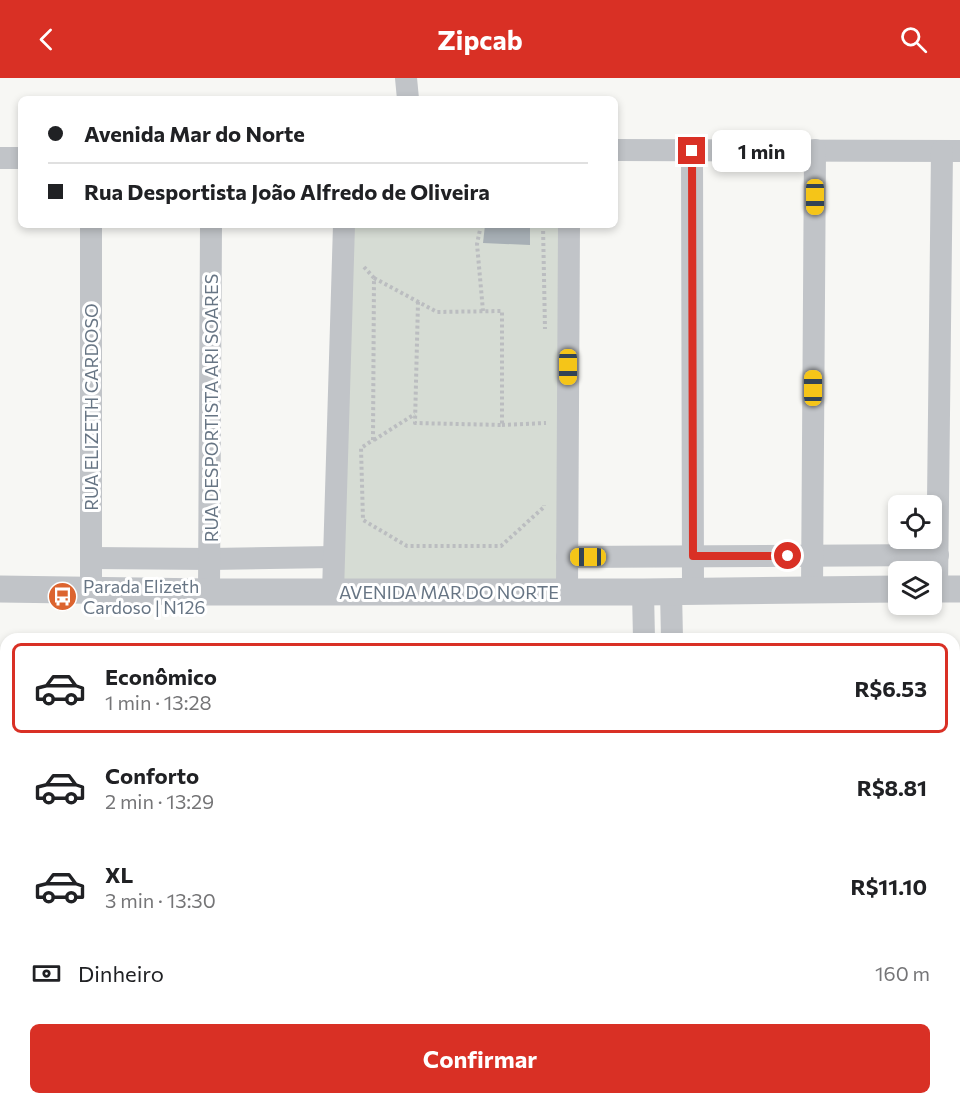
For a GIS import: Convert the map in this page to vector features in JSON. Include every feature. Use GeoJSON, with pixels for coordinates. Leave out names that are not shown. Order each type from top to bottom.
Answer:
{"type":"FeatureCollection","features":[{"type":"Feature","properties":{"kind":"street"},"geometry":{"type":"LineString","coordinates":[[406,78],[408,96]]}},
{"type":"Feature","properties":{"kind":"street"},"geometry":{"type":"LineString","coordinates":[[618,150],[951,151],[938,555],[943,589]]}},
{"type":"Feature","properties":{"kind":"street"},"geometry":{"type":"LineString","coordinates":[[812,590],[815,150]]}},
{"type":"Feature","properties":{"kind":"street"},"geometry":{"type":"LineString","coordinates":[[673,633],[682,591],[693,556],[692,151]]}},
{"type":"Feature","properties":{"kind":"street"},"geometry":{"type":"LineString","coordinates":[[0,158],[18,158]]}},
{"type":"Feature","properties":{"kind":"street","name":"RUA ELIZETH CARDOSO"},"geometry":{"type":"LineString","coordinates":[[91,228],[91,589]]}},
{"type":"Feature","properties":{"kind":"street","name":"RUA DESPORTISTA ARI SOARES"},"geometry":{"type":"LineString","coordinates":[[209,592],[212,228]]}},
{"type":"Feature","properties":{"kind":"street"},"geometry":{"type":"LineString","coordinates":[[333,592],[344,228]]}},
{"type":"Feature","properties":{"kind":"street"},"geometry":{"type":"LineString","coordinates":[[567,592],[569,228]]}},
{"type":"Feature","properties":{"kind":"street","name":"AVENIDA MAR DO NORTE"},"geometry":{"type":"LineString","coordinates":[[567,557],[938,555]]}},
{"type":"Feature","properties":{"kind":"street"},"geometry":{"type":"LineString","coordinates":[[92,558],[333,557]]}},
{"type":"Feature","properties":{"kind":"street","name":"AVENIDA MAR DO NORTE"},"geometry":{"type":"LineString","coordinates":[[0,589],[209,592],[643,592],[888,589]]}},
{"type":"Feature","properties":{"kind":"street"},"geometry":{"type":"LineString","coordinates":[[643,592],[644,633]]}},
{"type":"Feature","properties":{"kind":"path"},"geometry":{"type":"LineString","coordinates":[[480,228],[477,244],[483,311]]}},
{"type":"Feature","properties":{"kind":"path"},"geometry":{"type":"LineString","coordinates":[[543,228],[544,330]]}},
{"type":"Feature","properties":{"kind":"path"},"geometry":{"type":"LineString","coordinates":[[363,256],[363,267],[374,278],[437,312],[502,311],[502,425]]}},
{"type":"Feature","properties":{"kind":"path"},"geometry":{"type":"LineString","coordinates":[[373,440],[374,278]]}},
{"type":"Feature","properties":{"kind":"path"},"geometry":{"type":"LineString","coordinates":[[418,302],[415,423],[502,425],[546,423]]}},
{"type":"Feature","properties":{"kind":"path"},"geometry":{"type":"LineString","coordinates":[[545,412],[545,434]]}},
{"type":"Feature","properties":{"kind":"path"},"geometry":{"type":"LineString","coordinates":[[415,414],[361,448],[363,520],[407,546],[501,546],[544,507],[544,497]]}},
{"type":"Feature","properties":{"kind":"shaded area"},"geometry":{"type":"Polygon","coordinates":[[[344,228],[567,228],[557,592],[332,585],[344,228]]]}},
{"type":"Feature","properties":{"kind":"building"},"geometry":{"type":"Polygon","coordinates":[[[485,228],[530,228],[530,245],[483,243],[485,228]]]}},
{"type":"Feature","properties":{"kind":"place","name":"Parada Elizeth Cardoso | N126"},"geometry":{"type":"Point","coordinates":[62,596]}},
{"type":"Feature","properties":{"kind":"route"},"geometry":{"type":"LineString","coordinates":[[692,151],[693,556],[788,556]]}}]}
